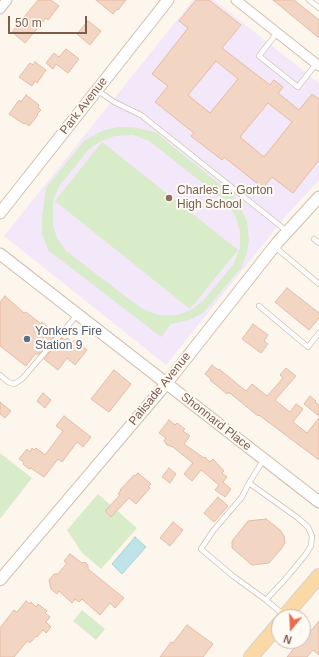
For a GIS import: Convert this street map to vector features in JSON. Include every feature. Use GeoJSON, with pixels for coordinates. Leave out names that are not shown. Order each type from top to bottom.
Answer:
{"type":"FeatureCollection","features":[{"type":"Feature","properties":{"kind":"main road"},"geometry":{"type":"LineString","coordinates":[[291,609],[319,576]]}},
{"type":"Feature","properties":{"kind":"main road"},"geometry":{"type":"LineString","coordinates":[[254,656],[271,634]]}},
{"type":"Feature","properties":{"kind":"street"},"geometry":{"type":"LineString","coordinates":[[0,8],[7,0]]}},
{"type":"Feature","properties":{"kind":"street","name":"Park Avenue"},"geometry":{"type":"LineString","coordinates":[[0,213],[168,0]]}},
{"type":"Feature","properties":{"kind":"street"},"geometry":{"type":"LineString","coordinates":[[236,0],[318,65]]}},
{"type":"Feature","properties":{"kind":"street","name":"Palisade Avenue"},"geometry":{"type":"LineString","coordinates":[[0,580],[166,384],[274,247],[319,197]]}},
{"type":"Feature","properties":{"kind":"street","name":"Shonnard Place"},"geometry":{"type":"LineString","coordinates":[[0,254],[319,502]]}},
{"type":"Feature","properties":{"kind":"lane"},"geometry":{"type":"LineString","coordinates":[[309,0],[319,8]]}},
{"type":"Feature","properties":{"kind":"lane"},"geometry":{"type":"LineString","coordinates":[[277,33],[259,56],[298,87],[318,65]]}},
{"type":"Feature","properties":{"kind":"lane"},"geometry":{"type":"LineString","coordinates":[[97,90],[114,102],[141,115],[288,232]]}},
{"type":"Feature","properties":{"kind":"lane"},"geometry":{"type":"LineString","coordinates":[[314,239],[319,242]]}},
{"type":"Feature","properties":{"kind":"lane"},"geometry":{"type":"LineString","coordinates":[[274,247],[319,284]]}},
{"type":"Feature","properties":{"kind":"lane"},"geometry":{"type":"LineString","coordinates":[[259,306],[308,347],[319,333]]}},
{"type":"Feature","properties":{"kind":"lane"},"geometry":{"type":"LineString","coordinates":[[0,375],[8,382],[14,384],[22,378],[77,315]]}},
{"type":"Feature","properties":{"kind":"lane"},"geometry":{"type":"LineString","coordinates":[[264,459],[242,497],[213,531],[201,549],[233,576],[266,600],[274,609]]}},
{"type":"Feature","properties":{"kind":"lane"},"geometry":{"type":"LineString","coordinates":[[249,483],[298,518],[308,527],[312,536],[311,546],[306,554],[266,600]]}},
{"type":"Feature","properties":{"kind":"shaded area","name":"Charles E. Gorton High School"},"geometry":{"type":"Polygon","coordinates":[[[193,0],[214,0],[319,83],[319,180],[286,216],[166,365],[4,236],[193,0]]]}},
{"type":"Feature","properties":{"kind":"green space"},"geometry":{"type":"Polygon","coordinates":[[[117,127],[133,127],[155,132],[233,195],[247,221],[249,240],[247,253],[241,268],[203,313],[189,320],[171,324],[161,337],[48,250],[42,234],[42,217],[46,188],[84,141],[102,131],[117,127]],[[133,135],[115,136],[101,141],[89,149],[60,185],[56,193],[53,202],[53,225],[57,238],[66,251],[141,308],[158,315],[177,315],[191,310],[203,301],[233,265],[240,248],[240,232],[235,215],[223,199],[149,141],[133,135]]]}},
{"type":"Feature","properties":{"kind":"green space"},"geometry":{"type":"Polygon","coordinates":[[[102,142],[238,250],[190,309],[55,201],[102,142]]]}},
{"type":"Feature","properties":{"kind":"green space"},"geometry":{"type":"Polygon","coordinates":[[[0,453],[32,478],[0,519],[0,453]]]}},
{"type":"Feature","properties":{"kind":"green space"},"geometry":{"type":"Polygon","coordinates":[[[98,494],[137,528],[101,569],[82,553],[67,530],[98,494]]]}},
{"type":"Feature","properties":{"kind":"green space"},"geometry":{"type":"Polygon","coordinates":[[[82,610],[105,629],[96,640],[73,621],[82,610]]]}},
{"type":"Feature","properties":{"kind":"water"},"geometry":{"type":"Polygon","coordinates":[[[135,537],[146,547],[122,574],[112,564],[135,537]]]}},
{"type":"Feature","properties":{"kind":"building"},"geometry":{"type":"Polygon","coordinates":[[[38,0],[51,0],[59,6],[48,20],[46,18],[25,43],[12,32],[38,0]]]}},
{"type":"Feature","properties":{"kind":"building"},"geometry":{"type":"Polygon","coordinates":[[[96,0],[126,0],[113,14],[96,0]]]}},
{"type":"Feature","properties":{"kind":"building"},"geometry":{"type":"Polygon","coordinates":[[[196,0],[209,0],[241,25],[222,48],[270,85],[274,80],[283,87],[278,93],[299,110],[312,94],[319,99],[319,160],[293,193],[272,177],[263,188],[224,157],[222,160],[191,136],[194,133],[155,102],[168,86],[152,74],[188,28],[179,21],[196,0]],[[216,61],[188,95],[210,113],[238,79],[216,61]],[[268,103],[240,137],[264,157],[292,122],[268,103]]]}},
{"type":"Feature","properties":{"kind":"building"},"geometry":{"type":"Polygon","coordinates":[[[273,0],[294,0],[319,20],[319,38],[273,0]]]}},
{"type":"Feature","properties":{"kind":"building"},"geometry":{"type":"Polygon","coordinates":[[[88,21],[101,31],[90,45],[77,34],[88,21]]]}},
{"type":"Feature","properties":{"kind":"building"},"geometry":{"type":"Polygon","coordinates":[[[66,49],[79,59],[68,73],[56,64],[53,69],[46,63],[54,53],[59,57],[66,49]]]}},
{"type":"Feature","properties":{"kind":"building"},"geometry":{"type":"Polygon","coordinates":[[[35,62],[46,70],[37,83],[35,81],[32,86],[19,77],[30,63],[33,65],[35,62]]]}},
{"type":"Feature","properties":{"kind":"building"},"geometry":{"type":"Polygon","coordinates":[[[26,95],[39,105],[38,107],[41,110],[29,126],[9,114],[19,100],[21,102],[26,95]]]}},
{"type":"Feature","properties":{"kind":"building"},"geometry":{"type":"Polygon","coordinates":[[[287,288],[319,313],[319,318],[309,330],[275,302],[287,288]]]}},
{"type":"Feature","properties":{"kind":"building","name":"Yonkers Fire Station 9"},"geometry":{"type":"Polygon","coordinates":[[[5,296],[24,313],[26,312],[41,324],[42,322],[56,334],[39,354],[35,354],[26,366],[0,346],[0,302],[5,296]]]}},
{"type":"Feature","properties":{"kind":"building"},"geometry":{"type":"Polygon","coordinates":[[[253,324],[268,335],[264,341],[268,344],[261,353],[242,339],[253,324]]]}},
{"type":"Feature","properties":{"kind":"building"},"geometry":{"type":"Polygon","coordinates":[[[62,338],[65,340],[67,338],[72,342],[74,340],[87,350],[75,365],[67,358],[58,370],[44,359],[62,338]]]}},
{"type":"Feature","properties":{"kind":"building"},"geometry":{"type":"Polygon","coordinates":[[[212,365],[246,391],[252,384],[267,396],[283,378],[280,375],[286,368],[296,376],[275,400],[290,412],[296,404],[303,409],[293,422],[307,433],[319,418],[319,460],[259,415],[258,416],[230,393],[228,392],[227,394],[210,380],[211,379],[205,374],[212,365]]]}},
{"type":"Feature","properties":{"kind":"building"},"geometry":{"type":"Polygon","coordinates":[[[114,370],[131,384],[109,412],[91,399],[114,370]]]}},
{"type":"Feature","properties":{"kind":"building"},"geometry":{"type":"Polygon","coordinates":[[[43,393],[51,400],[45,408],[37,401],[43,393]]]}},
{"type":"Feature","properties":{"kind":"building"},"geometry":{"type":"Polygon","coordinates":[[[310,396],[319,405],[319,416],[304,404],[310,396]]]}},
{"type":"Feature","properties":{"kind":"building"},"geometry":{"type":"Polygon","coordinates":[[[0,402],[11,411],[5,418],[0,414],[0,402]]]}},
{"type":"Feature","properties":{"kind":"building"},"geometry":{"type":"Polygon","coordinates":[[[64,416],[91,437],[83,447],[77,442],[62,462],[58,459],[44,477],[31,468],[29,469],[23,464],[24,462],[19,459],[27,449],[30,452],[32,448],[34,450],[36,448],[45,455],[63,431],[56,426],[64,416]]]}},
{"type":"Feature","properties":{"kind":"building"},"geometry":{"type":"Polygon","coordinates":[[[169,420],[175,425],[177,423],[185,429],[183,431],[190,436],[184,444],[204,458],[205,457],[210,462],[213,459],[224,471],[222,473],[227,477],[223,482],[231,489],[225,497],[215,490],[219,485],[201,470],[192,481],[184,474],[193,463],[173,447],[167,445],[164,441],[166,438],[159,433],[169,420]]]}},
{"type":"Feature","properties":{"kind":"building"},"geometry":{"type":"Polygon","coordinates":[[[169,468],[176,474],[170,483],[162,477],[169,468]]]}},
{"type":"Feature","properties":{"kind":"building"},"geometry":{"type":"Polygon","coordinates":[[[138,473],[151,484],[148,487],[150,488],[136,504],[129,498],[111,517],[105,511],[120,495],[118,494],[120,490],[134,475],[135,476],[138,473]]]}},
{"type":"Feature","properties":{"kind":"building"},"geometry":{"type":"Polygon","coordinates":[[[218,497],[228,506],[214,522],[204,513],[218,497]]]}},
{"type":"Feature","properties":{"kind":"building"},"geometry":{"type":"Polygon","coordinates":[[[266,519],[280,530],[284,536],[285,543],[269,563],[252,565],[232,548],[232,541],[248,521],[266,519]]]}},
{"type":"Feature","properties":{"kind":"building"},"geometry":{"type":"Polygon","coordinates":[[[173,522],[183,530],[170,546],[160,538],[173,522]]]}},
{"type":"Feature","properties":{"kind":"building"},"geometry":{"type":"Polygon","coordinates":[[[70,554],[82,563],[85,562],[88,565],[88,569],[124,598],[115,608],[110,603],[100,615],[82,599],[79,602],[75,599],[72,603],[59,591],[57,594],[51,589],[49,580],[54,574],[58,574],[67,563],[64,561],[70,554]]]}},
{"type":"Feature","properties":{"kind":"building"},"geometry":{"type":"Polygon","coordinates":[[[26,601],[30,604],[31,602],[36,607],[38,604],[47,611],[45,613],[50,617],[46,622],[51,627],[46,633],[43,630],[30,643],[27,641],[14,657],[0,657],[0,628],[14,610],[17,612],[26,601]]]}},
{"type":"Feature","properties":{"kind":"building"},"geometry":{"type":"Polygon","coordinates":[[[319,621],[319,655],[313,650],[307,657],[287,657],[294,649],[311,649],[311,631],[319,621]]]}},
{"type":"Feature","properties":{"kind":"building"},"geometry":{"type":"Polygon","coordinates":[[[187,625],[213,644],[203,657],[160,657],[171,642],[173,643],[187,625]]]}},
{"type":"Feature","properties":{"kind":"place","name":"Charles E. Gorton High School"},"geometry":{"type":"Point","coordinates":[169,198]}},
{"type":"Feature","properties":{"kind":"place","name":"Yonkers Fire Station 9"},"geometry":{"type":"Point","coordinates":[27,339]}}]}
